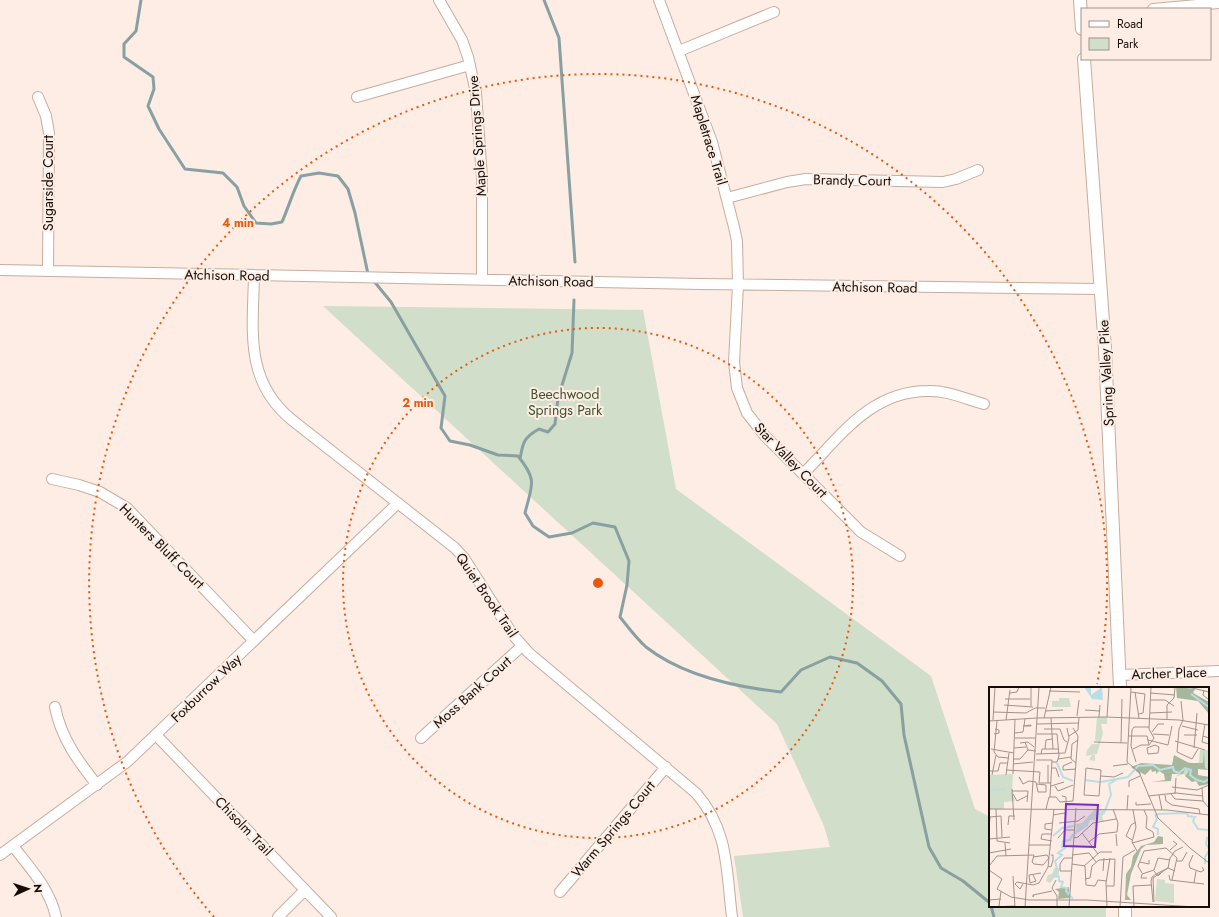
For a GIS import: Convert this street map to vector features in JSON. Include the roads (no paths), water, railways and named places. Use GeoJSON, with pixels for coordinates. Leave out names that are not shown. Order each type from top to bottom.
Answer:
{"type":"FeatureCollection","features":[{"type":"Feature","properties":{"kind":"street","name":"Maple Springs Drive"},"geometry":{"type":"LineString","coordinates":[[439,0],[462,40],[470,65],[476,93],[482,178],[482,280]]}},
{"type":"Feature","properties":{"kind":"street","name":"Mapletrace Trail"},"geometry":{"type":"LineString","coordinates":[[659,0],[712,142],[737,241],[738,285]]}},
{"type":"Feature","properties":{"kind":"street"},"geometry":{"type":"LineString","coordinates":[[1080,0],[1081,13]]}},
{"type":"Feature","properties":{"kind":"street"},"geometry":{"type":"LineString","coordinates":[[1166,8],[1219,4]]}},
{"type":"Feature","properties":{"kind":"street"},"geometry":{"type":"LineString","coordinates":[[679,51],[774,12]]}},
{"type":"Feature","properties":{"kind":"street","name":"Spring Valley Pike"},"geometry":{"type":"LineString","coordinates":[[1084,60],[1101,289],[1120,687]]}},
{"type":"Feature","properties":{"kind":"street"},"geometry":{"type":"LineString","coordinates":[[357,97],[470,65]]}},
{"type":"Feature","properties":{"kind":"street","name":"Sugarside Court"},"geometry":{"type":"LineString","coordinates":[[38,97],[46,116],[49,133],[48,270]]}},
{"type":"Feature","properties":{"kind":"street","name":"Brandy Court"},"geometry":{"type":"LineString","coordinates":[[727,198],[787,182],[806,179],[943,182],[956,179],[978,170]]}},
{"type":"Feature","properties":{"kind":"street","name":"Atchison Road"},"geometry":{"type":"LineString","coordinates":[[0,270],[738,285],[1101,289]]}},
{"type":"Feature","properties":{"kind":"street","name":"Quiet Brook Trail"},"geometry":{"type":"LineString","coordinates":[[254,275],[252,345],[258,373],[265,390],[276,405],[286,416],[398,504],[442,536],[464,558],[522,646],[666,767],[696,793],[707,805],[718,827],[722,841],[732,917]]}},
{"type":"Feature","properties":{"kind":"street","name":"Star Valley Court"},"geometry":{"type":"LineString","coordinates":[[738,285],[734,362],[737,388],[748,413],[765,436],[861,532],[900,556]]}},
{"type":"Feature","properties":{"kind":"street"},"geometry":{"type":"LineString","coordinates":[[803,474],[863,413],[882,400],[905,393],[929,390],[984,404]]}},
{"type":"Feature","properties":{"kind":"street","name":"Hunters Bluff Court"},"geometry":{"type":"LineString","coordinates":[[52,479],[79,485],[100,492],[127,508],[254,641]]}},
{"type":"Feature","properties":{"kind":"street","name":"Foxburrow Way"},"geometry":{"type":"LineString","coordinates":[[0,855],[127,762],[398,504]]}},
{"type":"Feature","properties":{"kind":"street","name":"Moss Bank Court"},"geometry":{"type":"LineString","coordinates":[[421,738],[522,646]]}},
{"type":"Feature","properties":{"kind":"street","name":"Archer Place"},"geometry":{"type":"LineString","coordinates":[[1120,675],[1219,671]]}},
{"type":"Feature","properties":{"kind":"street"},"geometry":{"type":"LineString","coordinates":[[55,707],[64,736],[73,752],[97,785]]}},
{"type":"Feature","properties":{"kind":"street","name":"Chisolm Trail"},"geometry":{"type":"LineString","coordinates":[[156,735],[331,917]]}},
{"type":"Feature","properties":{"kind":"street","name":"Warm Springs Court"},"geometry":{"type":"LineString","coordinates":[[560,892],[666,767]]}},
{"type":"Feature","properties":{"kind":"street"},"geometry":{"type":"LineString","coordinates":[[13,846],[41,883],[49,897],[56,917]]}},
{"type":"Feature","properties":{"kind":"street"},"geometry":{"type":"LineString","coordinates":[[278,917],[306,890]]}},
{"type":"Feature","properties":{"kind":"waterway"},"geometry":{"type":"LineString","coordinates":[[141,0],[136,31],[124,44],[124,57],[153,77],[154,89],[148,106],[159,129],[185,169],[223,173],[237,187],[244,206],[256,223],[271,224],[282,222],[301,176],[319,173],[338,176],[348,189],[355,213],[368,274]]}},
{"type":"Feature","properties":{"kind":"waterway"},"geometry":{"type":"LineString","coordinates":[[544,0],[559,38],[575,262]]}},
{"type":"Feature","properties":{"kind":"waterway"},"geometry":{"type":"LineString","coordinates":[[373,280],[391,302],[445,396],[441,428],[450,441],[470,445],[498,455],[518,456],[529,471],[532,483],[525,513],[533,526],[549,537],[572,533],[593,523],[615,527],[629,561],[627,585],[620,617],[646,647],[676,666],[693,673],[728,683],[764,690],[781,692],[801,670],[830,657],[857,663],[882,681],[901,704],[904,735],[929,847],[941,868],[963,881],[989,902]]}},
{"type":"Feature","properties":{"kind":"waterway"},"geometry":{"type":"LineString","coordinates":[[520,459],[523,445],[527,438],[539,429],[548,432],[555,424],[558,398],[572,353],[574,300]]}},
{"type":"Feature","properties":{"kind":"waterway"},"geometry":{"type":"LineString","coordinates":[[991,907],[994,917]]}},
{"type":"Feature","properties":{"kind":"park label","name":"Beechwood Springs Park"},"geometry":{"type":"Point","coordinates":[565,402]}}]}
